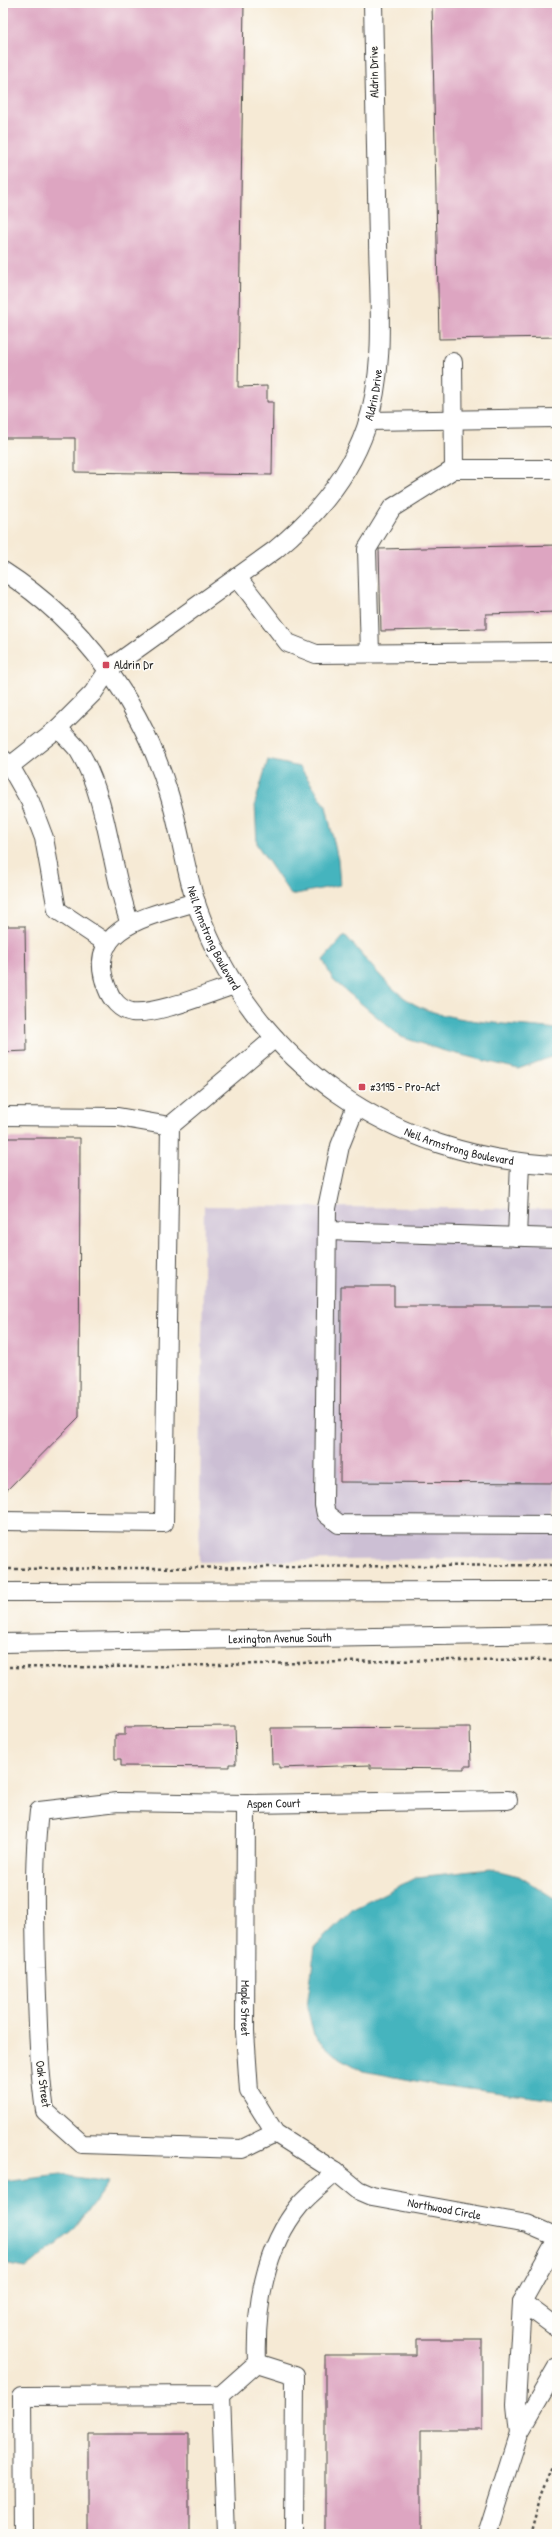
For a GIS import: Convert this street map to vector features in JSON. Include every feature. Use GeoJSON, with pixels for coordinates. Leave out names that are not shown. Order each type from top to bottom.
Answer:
{"type":"FeatureCollection","features":[{"type":"Feature","properties":{"kind":"street","name":"Aldrin Drive"},"geometry":{"type":"LineString","coordinates":[[109,669],[292,536],[319,509],[338,484],[350,464],[368,421],[374,399],[380,340],[373,3]]}},
{"type":"Feature","properties":{"kind":"street"},"geometry":{"type":"LineString","coordinates":[[453,362],[454,469]]}},
{"type":"Feature","properties":{"kind":"street"},"geometry":{"type":"LineString","coordinates":[[368,421],[557,418]]}},
{"type":"Feature","properties":{"kind":"street"},"geometry":{"type":"LineString","coordinates":[[370,653],[367,549],[392,508],[454,469],[557,469]]}},
{"type":"Feature","properties":{"kind":"street","name":"Neil Armstrong Boulevard"},"geometry":{"type":"LineString","coordinates":[[3,571],[53,608],[82,637],[109,669],[134,708],[155,752],[170,795],[196,902],[210,939],[235,985],[275,1038],[310,1072],[356,1106],[394,1127],[425,1140],[483,1156],[520,1163],[557,1165]]}},
{"type":"Feature","properties":{"kind":"street"},"geometry":{"type":"LineString","coordinates":[[237,577],[288,644],[316,654],[557,652]]}},
{"type":"Feature","properties":{"kind":"street"},"geometry":{"type":"LineString","coordinates":[[108,944],[57,910],[44,838],[30,801],[6,762],[58,728],[93,693],[109,669]]}},
{"type":"Feature","properties":{"kind":"street"},"geometry":{"type":"LineString","coordinates":[[58,728],[78,751],[91,778],[105,821],[115,877],[130,924]]}},
{"type":"Feature","properties":{"kind":"street"},"geometry":{"type":"LineString","coordinates":[[196,902],[130,924],[114,934],[103,955],[103,979],[114,1000],[122,1008],[131,1012],[160,1009],[235,985]]}},
{"type":"Feature","properties":{"kind":"street"},"geometry":{"type":"LineString","coordinates":[[3,1520],[164,1523],[170,1126],[275,1038]]}},
{"type":"Feature","properties":{"kind":"street"},"geometry":{"type":"LineString","coordinates":[[356,1106],[340,1146],[327,1208],[324,1505],[326,1514],[339,1524],[557,1525]]}},
{"type":"Feature","properties":{"kind":"street"},"geometry":{"type":"LineString","coordinates":[[3,1116],[118,1117],[170,1126]]}},
{"type":"Feature","properties":{"kind":"street"},"geometry":{"type":"LineString","coordinates":[[517,1237],[520,1163]]}},
{"type":"Feature","properties":{"kind":"street"},"geometry":{"type":"LineString","coordinates":[[327,1231],[557,1238]]}},
{"type":"Feature","properties":{"kind":"street"},"geometry":{"type":"LineString","coordinates":[[3,1592],[557,1591]]}},
{"type":"Feature","properties":{"kind":"street","name":"Lexington Avenue South"},"geometry":{"type":"LineString","coordinates":[[3,1644],[557,1634]]}},
{"type":"Feature","properties":{"kind":"street","name":"Aspen Court"},"geometry":{"type":"LineString","coordinates":[[39,1811],[118,1802],[246,1804],[508,1800]]}},
{"type":"Feature","properties":{"kind":"street","name":"Maple Street"},"geometry":{"type":"LineString","coordinates":[[246,1804],[245,2032],[249,2091],[275,2133],[336,2172]]}},
{"type":"Feature","properties":{"kind":"street","name":"Oak Street"},"geometry":{"type":"LineString","coordinates":[[39,1811],[35,1852],[36,1945],[39,2070],[45,2112],[82,2144],[242,2149],[275,2133]]}},
{"type":"Feature","properties":{"kind":"street"},"geometry":{"type":"LineString","coordinates":[[23,2534],[22,2396],[222,2395],[257,2363],[256,2332],[266,2271],[281,2233],[300,2205],[336,2172]]}},
{"type":"Feature","properties":{"kind":"street","name":"Northwood Circle"},"geometry":{"type":"LineString","coordinates":[[336,2172],[358,2190],[372,2196],[515,2222],[557,2238]]}},
{"type":"Feature","properties":{"kind":"street"},"geometry":{"type":"LineString","coordinates":[[518,2433],[516,2405],[522,2302],[557,2238]]}},
{"type":"Feature","properties":{"kind":"street"},"geometry":{"type":"LineString","coordinates":[[522,2302],[557,2328]]}},
{"type":"Feature","properties":{"kind":"street"},"geometry":{"type":"LineString","coordinates":[[257,2363],[295,2375],[294,2534]]}},
{"type":"Feature","properties":{"kind":"street"},"geometry":{"type":"LineString","coordinates":[[487,2534],[518,2433],[557,2367]]}},
{"type":"Feature","properties":{"kind":"street"},"geometry":{"type":"LineString","coordinates":[[222,2395],[226,2534]]}},
{"type":"Feature","properties":{"kind":"path"},"geometry":{"type":"LineString","coordinates":[[3,1569],[557,1565]]}},
{"type":"Feature","properties":{"kind":"path"},"geometry":{"type":"LineString","coordinates":[[3,1667],[101,1668],[557,1660]]}},
{"type":"Feature","properties":{"kind":"path"},"geometry":{"type":"LineString","coordinates":[[530,2534],[541,2494],[557,2455]]}},
{"type":"Feature","properties":{"kind":"shaded area"},"geometry":{"type":"Polygon","coordinates":[[[204,1206],[557,1209],[557,1557],[199,1562],[204,1206]]]}},
{"type":"Feature","properties":{"kind":"water"},"geometry":{"type":"Polygon","coordinates":[[[268,760],[300,767],[326,806],[338,860],[340,885],[291,895],[257,845],[255,803],[268,760]]]}},
{"type":"Feature","properties":{"kind":"water"},"geometry":{"type":"Polygon","coordinates":[[[345,935],[396,991],[416,1005],[447,1016],[484,1022],[557,1029],[557,1055],[518,1069],[441,1050],[401,1037],[333,980],[323,960],[345,935]]]}},
{"type":"Feature","properties":{"kind":"water"},"geometry":{"type":"Polygon","coordinates":[[[491,1869],[519,1876],[557,1900],[557,2100],[437,2085],[363,2071],[335,2055],[314,2036],[307,2007],[315,1946],[353,1909],[417,1877],[491,1869]]]}},
{"type":"Feature","properties":{"kind":"water"},"geometry":{"type":"Polygon","coordinates":[[[61,2175],[109,2182],[73,2231],[26,2268],[3,2264],[3,2182],[61,2175]]]}},
{"type":"Feature","properties":{"kind":"building"},"geometry":{"type":"Polygon","coordinates":[[[3,3],[244,3],[238,387],[267,386],[267,402],[273,402],[272,475],[75,472],[75,438],[3,438],[3,3]]]}},
{"type":"Feature","properties":{"kind":"building"},"geometry":{"type":"Polygon","coordinates":[[[432,3],[557,3],[557,337],[439,339],[432,3]]]}},
{"type":"Feature","properties":{"kind":"building"},"geometry":{"type":"Polygon","coordinates":[[[557,545],[557,612],[486,614],[486,629],[381,631],[379,549],[557,545]]]}},
{"type":"Feature","properties":{"kind":"building"},"geometry":{"type":"Polygon","coordinates":[[[3,926],[25,926],[27,1051],[3,1052],[3,926]]]}},
{"type":"Feature","properties":{"kind":"building"},"geometry":{"type":"Polygon","coordinates":[[[3,1138],[80,1138],[79,1417],[3,1494],[3,1138]]]}},
{"type":"Feature","properties":{"kind":"building"},"geometry":{"type":"Polygon","coordinates":[[[341,1286],[394,1286],[394,1306],[557,1306],[557,1483],[340,1482],[341,1286]]]}},
{"type":"Feature","properties":{"kind":"building"},"geometry":{"type":"Polygon","coordinates":[[[235,1726],[236,1764],[229,1764],[229,1767],[121,1766],[121,1759],[115,1759],[115,1735],[125,1735],[125,1727],[235,1726]]]}},
{"type":"Feature","properties":{"kind":"building"},"geometry":{"type":"Polygon","coordinates":[[[470,1727],[471,1766],[464,1766],[464,1769],[370,1768],[370,1765],[279,1768],[279,1764],[272,1764],[271,1728],[470,1727]]]}},
{"type":"Feature","properties":{"kind":"building"},"geometry":{"type":"Polygon","coordinates":[[[416,2339],[482,2339],[482,2430],[421,2430],[421,2534],[325,2534],[325,2355],[416,2355],[416,2339]]]}},
{"type":"Feature","properties":{"kind":"building"},"geometry":{"type":"Polygon","coordinates":[[[88,2434],[189,2434],[189,2534],[88,2534],[88,2434]]]}},
{"type":"Feature","properties":{"kind":"place","name":"Aldrin Dr"},"geometry":{"type":"Point","coordinates":[106,665]}},
{"type":"Feature","properties":{"kind":"place","name":"#3195 - Pro-Act"},"geometry":{"type":"Point","coordinates":[362,1087]}}]}
